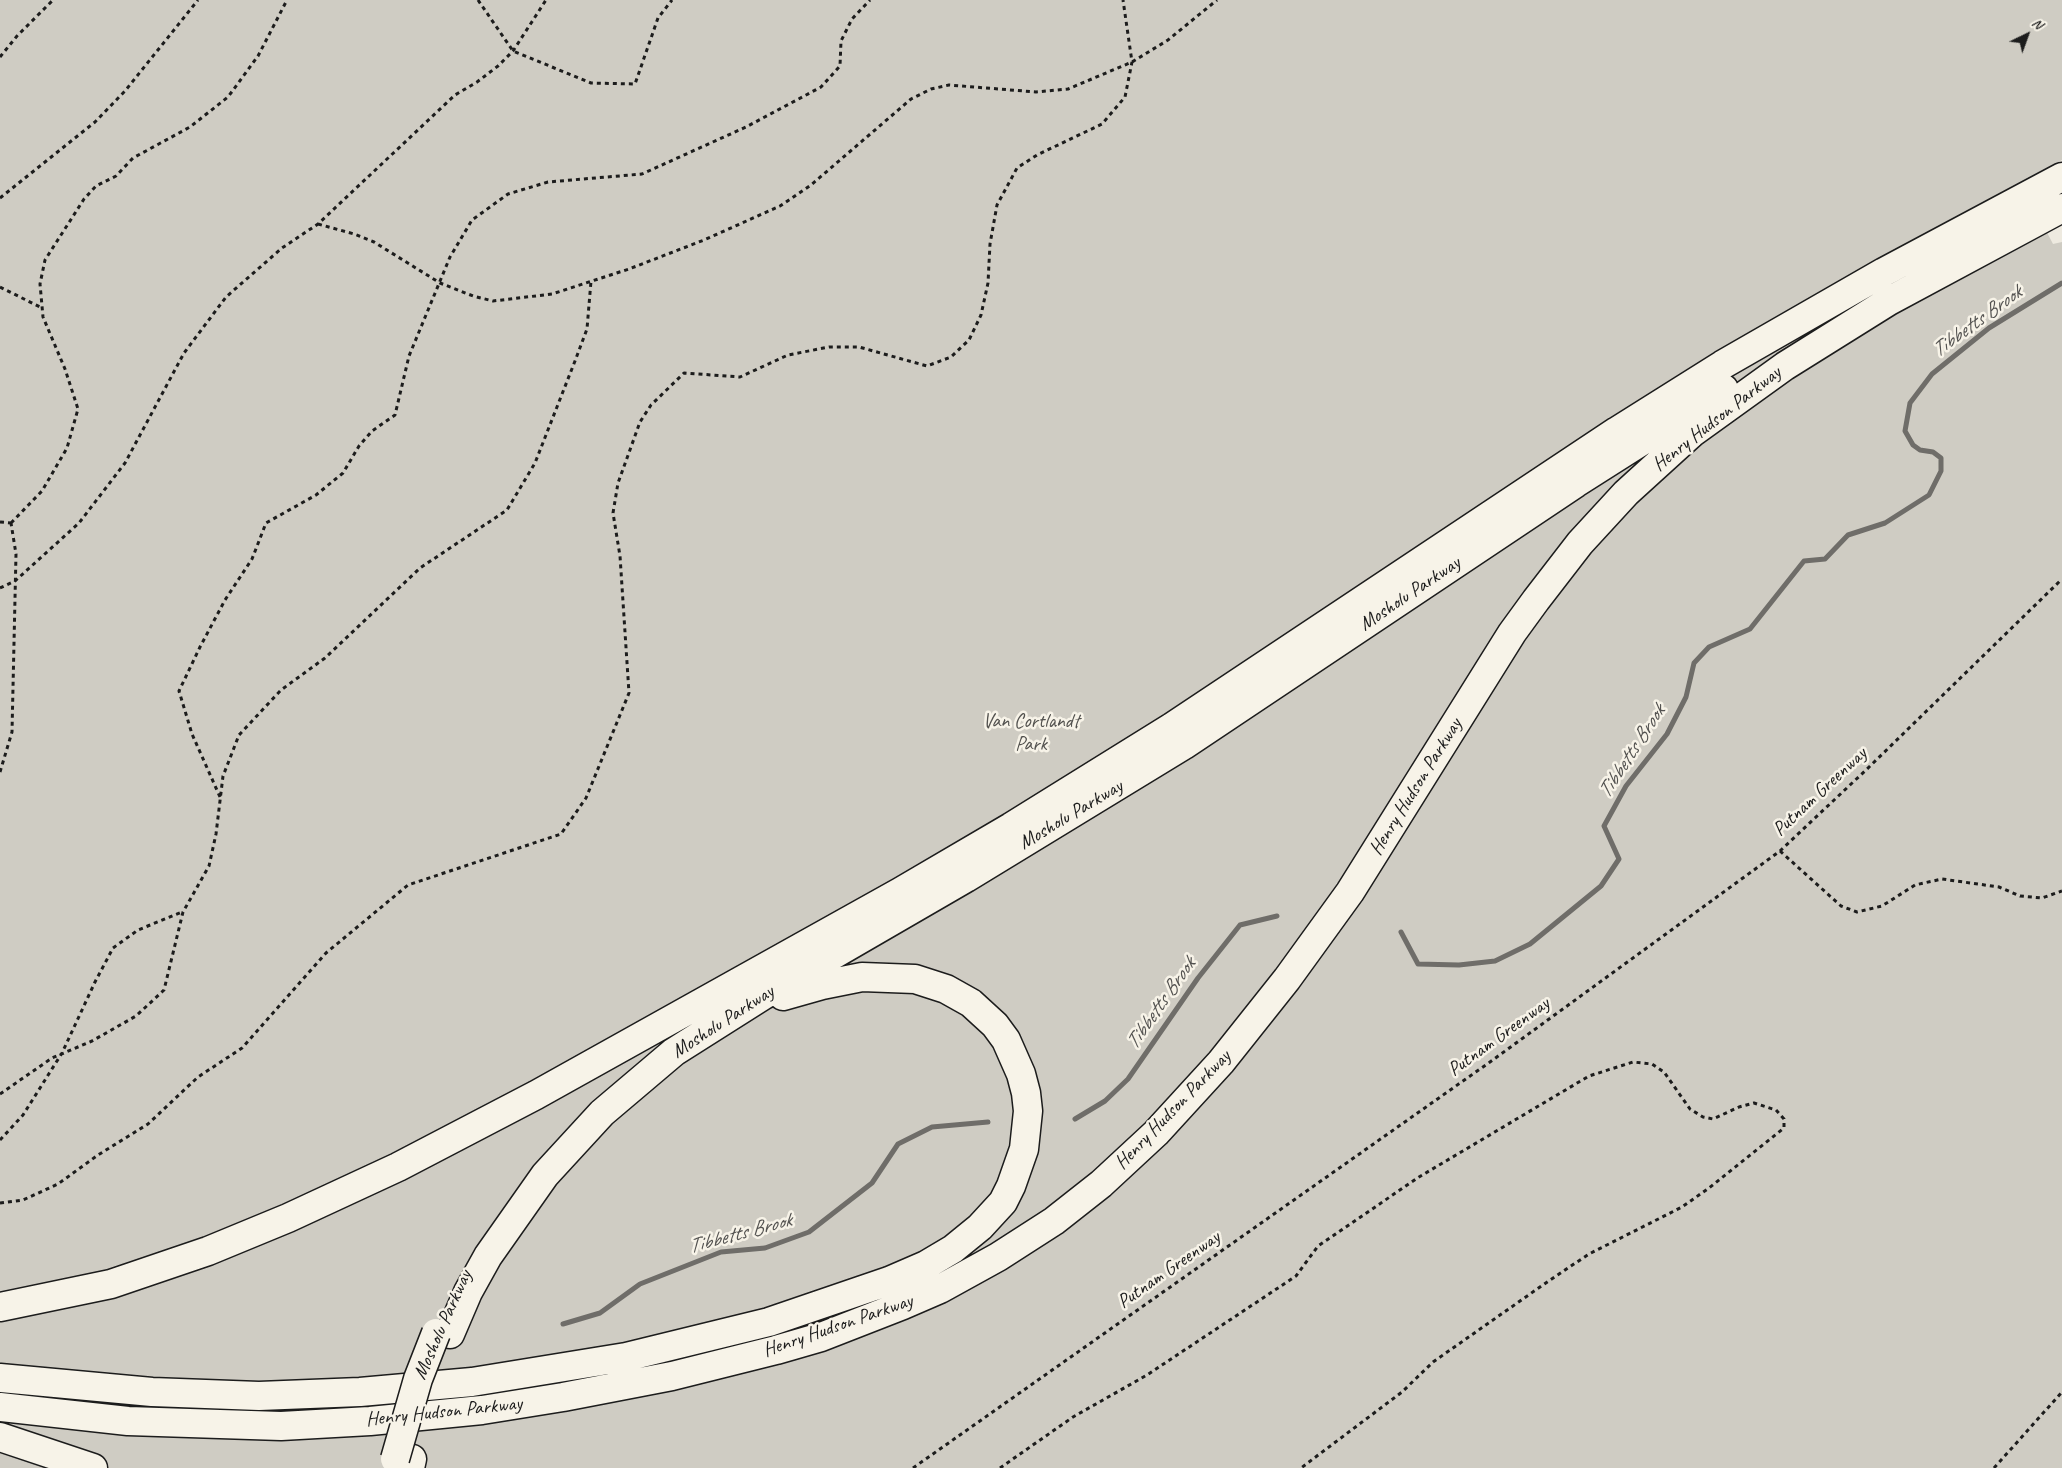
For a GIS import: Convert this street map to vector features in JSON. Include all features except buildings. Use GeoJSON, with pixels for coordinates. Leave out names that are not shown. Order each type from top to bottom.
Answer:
{"type":"FeatureCollection","features":[{"type":"Feature","properties":{"kind":"highway","name":"Henry Hudson Parkway"},"geometry":{"type":"LineString","coordinates":[[0,1307],[61,1296],[134,1278],[208,1251],[288,1218],[456,1138],[737,997],[948,864],[1126,756],[1602,441],[1722,366],[1845,294],[2062,177]]}},
{"type":"Feature","properties":{"kind":"highway","name":"Henry Hudson Parkway"},"geometry":{"type":"LineString","coordinates":[[0,1407],[128,1421],[281,1426],[370,1421],[482,1410],[662,1378],[821,1337],[940,1289],[998,1257],[1054,1221],[1101,1184],[1156,1134],[1221,1062],[1292,972],[1350,892],[1512,633],[1566,559],[1600,521],[1667,455],[1713,417],[1785,366],[1889,301],[2062,208]]}},
{"type":"Feature","properties":{"kind":"highway","name":"Mosholu Parkway"},"geometry":{"type":"LineString","coordinates":[[402,1463],[427,1398],[443,1333],[499,1238],[529,1196],[602,1113],[649,1072],[694,1038],[737,997],[998,859],[1184,745],[1576,483],[1734,383],[1796,346],[1889,301]]}},
{"type":"Feature","properties":{"kind":"highway"},"geometry":{"type":"LineString","coordinates":[[0,1378],[152,1392],[312,1395],[472,1382],[575,1366],[683,1344],[769,1322],[889,1281],[953,1249],[992,1216],[1003,1202],[1019,1167],[1024,1149],[1028,1111],[1021,1074],[1014,1055],[995,1025],[983,1012],[946,989],[915,979],[881,976],[841,980],[737,997]]}},
{"type":"Feature","properties":{"kind":"highway"},"geometry":{"type":"LineString","coordinates":[[0,1437],[93,1468]]}},
{"type":"Feature","properties":{"kind":"path"},"geometry":{"type":"LineString","coordinates":[[0,57],[17,36],[53,0]]}},
{"type":"Feature","properties":{"kind":"path"},"geometry":{"type":"LineString","coordinates":[[0,198],[95,122],[125,91],[198,0]]}},
{"type":"Feature","properties":{"kind":"path"},"geometry":{"type":"LineString","coordinates":[[11,523],[42,490],[67,448],[78,409],[65,369],[43,317],[40,284],[45,260],[84,199],[96,186],[116,176],[133,158],[190,127],[228,97],[258,56],[287,0]]}},
{"type":"Feature","properties":{"kind":"path"},"geometry":{"type":"LineString","coordinates":[[478,0],[513,51],[591,83],[635,84],[658,18],[672,0]]}},
{"type":"Feature","properties":{"kind":"path"},"geometry":{"type":"LineString","coordinates":[[0,588],[15,580],[79,523],[125,463],[184,353],[226,297],[271,256],[318,224],[455,95],[477,82],[513,51],[546,0]]}},
{"type":"Feature","properties":{"kind":"path"},"geometry":{"type":"LineString","coordinates":[[220,796],[192,734],[179,691],[225,600],[252,559],[266,523],[316,495],[343,473],[358,446],[372,431],[395,415],[409,356],[450,257],[472,220],[508,194],[548,182],[642,174],[746,127],[821,87],[840,66],[842,41],[852,19],[870,0]]}},
{"type":"Feature","properties":{"kind":"path"},"geometry":{"type":"LineString","coordinates":[[0,1203],[23,1200],[58,1184],[98,1155],[148,1124],[198,1077],[242,1048],[326,953],[408,885],[561,834],[586,798],[629,693],[620,556],[613,513],[618,483],[640,422],[651,405],[684,373],[740,377],[788,355],[829,347],[859,346],[927,366],[951,357],[969,340],[981,315],[988,283],[990,244],[997,205],[1017,168],[1037,154],[1102,124],[1125,97],[1132,62],[1123,0]]}},
{"type":"Feature","properties":{"kind":"path"},"geometry":{"type":"LineString","coordinates":[[318,224],[374,242],[440,283],[493,301],[552,294],[629,269],[704,240],[780,206],[812,185],[911,100],[931,90],[949,85],[1036,92],[1068,89],[1132,62],[1168,40],[1217,0]]}},
{"type":"Feature","properties":{"kind":"path"},"geometry":{"type":"LineString","coordinates":[[0,1094],[52,1058],[92,1040],[136,1016],[164,990],[183,912],[209,866],[216,834],[222,776],[239,735],[281,690],[325,658],[420,568],[507,510],[535,463],[575,362],[587,329],[592,281]]}},
{"type":"Feature","properties":{"kind":"path"},"geometry":{"type":"LineString","coordinates":[[0,287],[42,308]]}},
{"type":"Feature","properties":{"kind":"path"},"geometry":{"type":"LineString","coordinates":[[0,522],[11,523]]}},
{"type":"Feature","properties":{"kind":"path"},"geometry":{"type":"LineString","coordinates":[[0,772],[12,732],[16,554],[11,523]]}},
{"type":"Feature","properties":{"kind":"path","name":"Putnam Greenway"},"geometry":{"type":"LineString","coordinates":[[913,1468],[1490,1062],[1780,850],[1867,769],[2062,579]]}},
{"type":"Feature","properties":{"kind":"path"},"geometry":{"type":"LineString","coordinates":[[1780,850],[1841,906],[1857,912],[1882,906],[1915,885],[1942,879],[1999,888],[2020,896],[2042,898],[2062,891]]}},
{"type":"Feature","properties":{"kind":"path"},"geometry":{"type":"LineString","coordinates":[[0,1140],[23,1115],[62,1053],[94,982],[113,948],[138,930],[183,912]]}},
{"type":"Feature","properties":{"kind":"path"},"geometry":{"type":"LineString","coordinates":[[1000,1468],[1073,1417],[1147,1375],[1296,1276],[1318,1246],[1419,1177],[1589,1076],[1634,1062],[1652,1064],[1664,1072],[1690,1108],[1703,1117],[1713,1119],[1739,1107],[1754,1103],[1776,1110],[1784,1119],[1784,1128],[1709,1188],[1682,1206],[1589,1254],[1550,1280],[1433,1362],[1402,1392],[1301,1468]]}},
{"type":"Feature","properties":{"kind":"path"},"geometry":{"type":"LineString","coordinates":[[1994,1468],[2062,1392]]}},
{"type":"Feature","properties":{"kind":"green space","name":"Van Cortlandt Park"},"geometry":{"type":"Polygon","coordinates":[[[0,0],[2062,0],[2062,160],[2021,182],[2053,244],[2062,242],[2062,1468],[0,1468],[0,0]]]}},
{"type":"Feature","properties":{"kind":"waterway","name":"Tibbetts Brook"},"geometry":{"type":"LineString","coordinates":[[1401,932],[1418,964],[1459,965],[1495,961],[1530,944],[1601,886],[1619,859],[1604,826],[1626,786],[1667,734],[1686,697],[1694,663],[1709,647],[1750,629],[1804,561],[1825,559],[1848,535],[1885,523],[1929,495],[1941,471],[1941,458],[1933,452],[1920,450],[1913,445],[1905,431],[1910,403],[1932,374],[1989,328],[2062,283]]}},
{"type":"Feature","properties":{"kind":"waterway","name":"Tibbetts Brook"},"geometry":{"type":"LineString","coordinates":[[1075,1119],[1105,1101],[1128,1079],[1198,978],[1240,925],[1277,916]]}},
{"type":"Feature","properties":{"kind":"waterway","name":"Tibbetts Brook"},"geometry":{"type":"LineString","coordinates":[[563,1324],[600,1313],[640,1284],[721,1252],[765,1248],[809,1232],[872,1183],[898,1144],[932,1127],[988,1122]]}}]}
